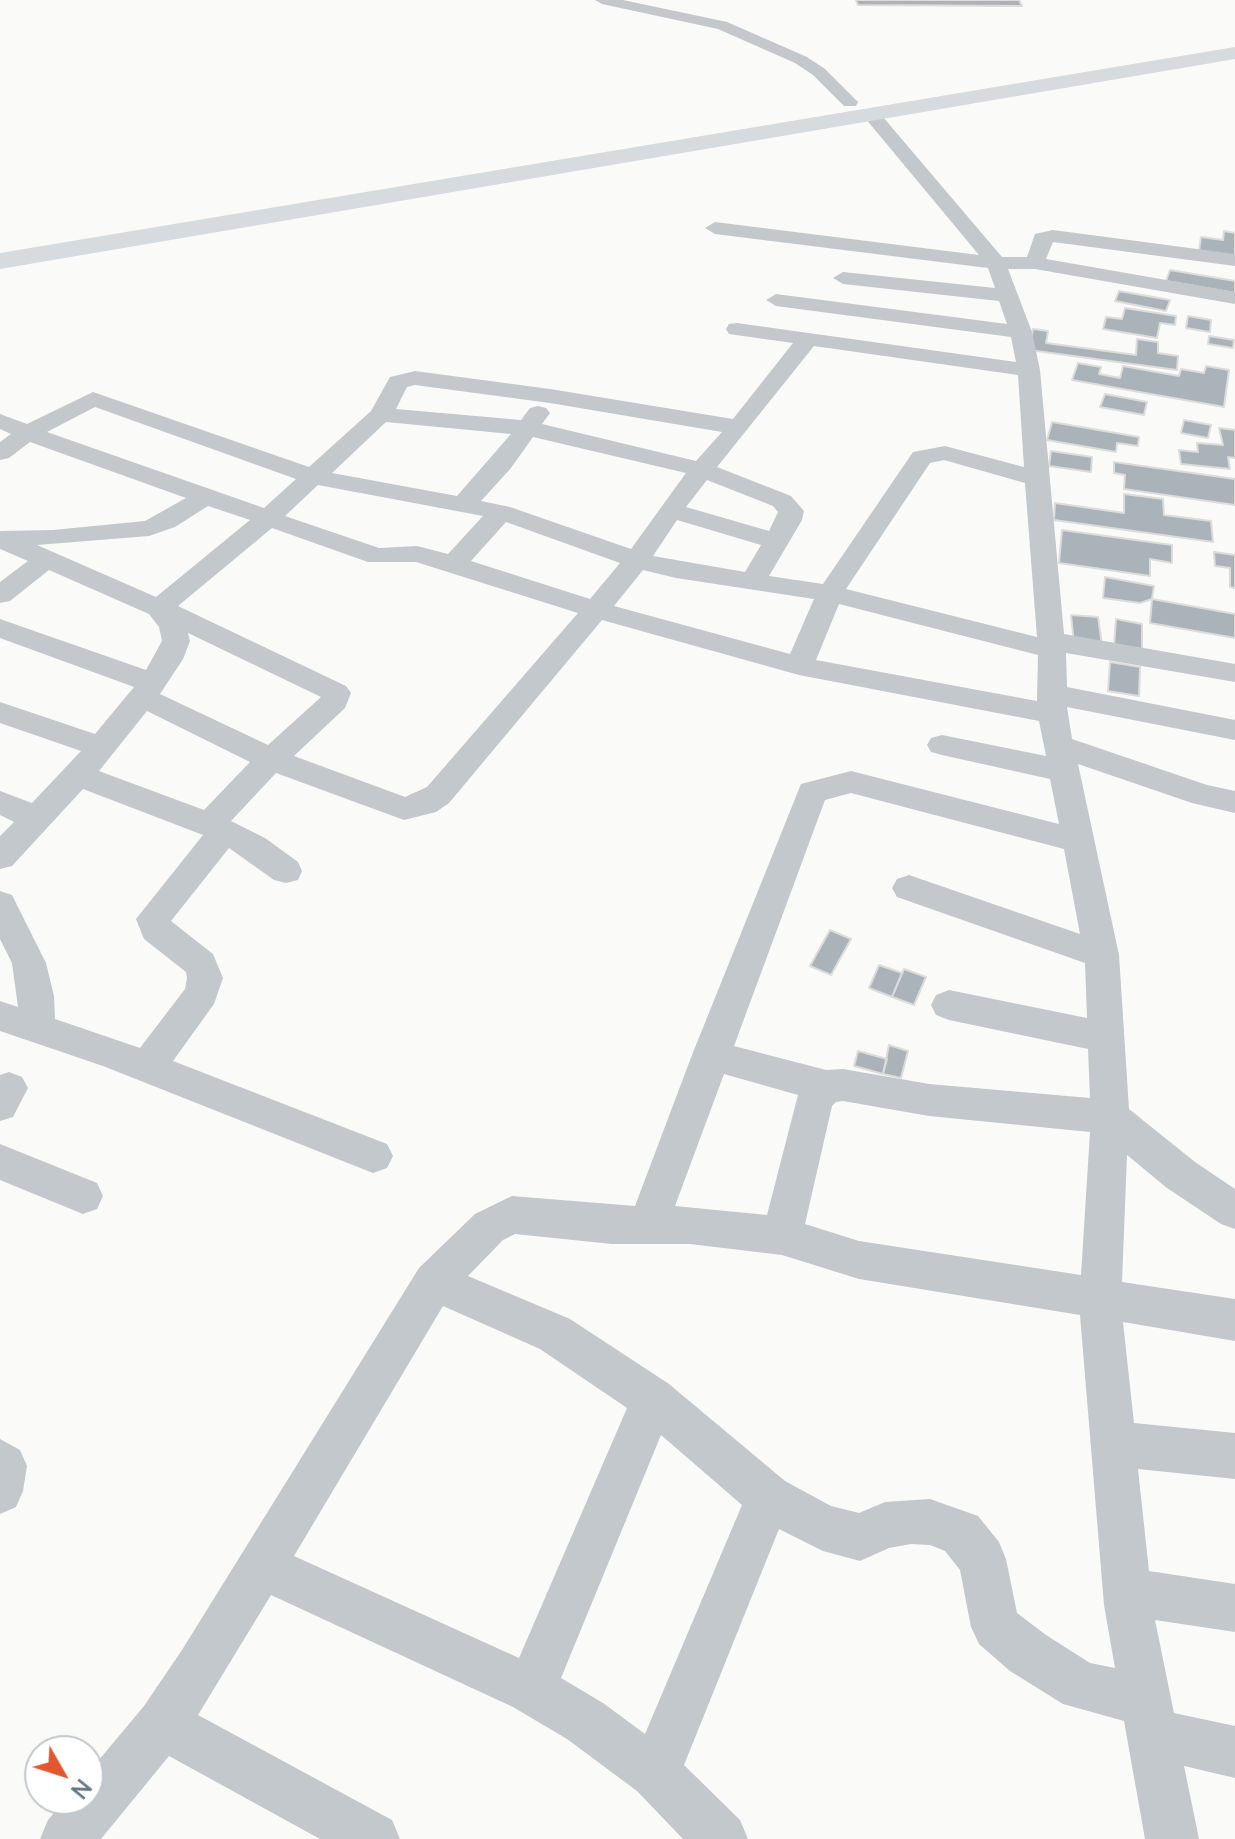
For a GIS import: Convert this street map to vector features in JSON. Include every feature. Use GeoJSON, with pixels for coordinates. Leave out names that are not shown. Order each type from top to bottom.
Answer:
{"type":"FeatureCollection","features":[{"type":"Feature","properties":{"kind":"main road"},"geometry":{"type":"LineString","coordinates":[[0,261],[860,108],[1235,37]]}},
{"type":"Feature","properties":{"kind":"main road"},"geometry":{"type":"LineString","coordinates":[[0,244],[860,108],[1235,53]]}},
{"type":"Feature","properties":{"kind":"street"},"geometry":{"type":"LineString","coordinates":[[602,0],[722,25],[801,60],[819,72],[860,108],[996,263],[1010,296],[1029,370],[1057,732],[1102,955],[1110,1117],[1100,1300],[1127,1592],[1172,1839]]}},
{"type":"Feature","properties":{"kind":"street"},"geometry":{"type":"LineString","coordinates":[[715,228],[996,263],[1035,263],[1235,298]]}},
{"type":"Feature","properties":{"kind":"street"},"geometry":{"type":"LineString","coordinates":[[1035,263],[1042,238],[1053,236],[1235,260]]}},
{"type":"Feature","properties":{"kind":"street"},"geometry":{"type":"LineString","coordinates":[[843,278],[1010,296]]}},
{"type":"Feature","properties":{"kind":"street"},"geometry":{"type":"LineString","coordinates":[[776,300],[1021,332]]}},
{"type":"Feature","properties":{"kind":"street"},"geometry":{"type":"LineString","coordinates":[[737,329],[1029,370]]}},
{"type":"Feature","properties":{"kind":"street"},"geometry":{"type":"LineString","coordinates":[[0,628],[147,690],[271,759],[404,809],[425,804],[438,795],[596,610],[637,560],[670,510],[808,339]]}},
{"type":"Feature","properties":{"kind":"street"},"geometry":{"type":"LineString","coordinates":[[159,608],[268,518],[381,415],[398,382],[405,379],[550,396],[737,427]]}},
{"type":"Feature","properties":{"kind":"street"},"geometry":{"type":"LineString","coordinates":[[464,504],[502,463],[550,396]]}},
{"type":"Feature","properties":{"kind":"street"},"geometry":{"type":"LineString","coordinates":[[0,453],[27,433],[93,399],[314,477],[501,512],[637,560],[830,593],[1051,646],[1235,673]]}},
{"type":"Feature","properties":{"kind":"street"},"geometry":{"type":"LineString","coordinates":[[381,415],[527,428],[702,470],[782,501],[791,511],[789,520],[752,582]]}},
{"type":"Feature","properties":{"kind":"street"},"geometry":{"type":"LineString","coordinates":[[0,421],[377,556],[417,554],[596,610],[1057,732],[1203,795],[1235,802]]}},
{"type":"Feature","properties":{"kind":"street"},"geometry":{"type":"LineString","coordinates":[[799,666],[830,593],[922,457],[945,453],[1036,478]]}},
{"type":"Feature","properties":{"kind":"street"},"geometry":{"type":"LineString","coordinates":[[0,538],[53,538],[149,528],[166,522],[206,496]]}},
{"type":"Feature","properties":{"kind":"street"},"geometry":{"type":"LineString","coordinates":[[670,510],[777,542]]}},
{"type":"Feature","properties":{"kind":"street"},"geometry":{"type":"LineString","coordinates":[[454,564],[501,512]]}},
{"type":"Feature","properties":{"kind":"street"},"geometry":{"type":"LineString","coordinates":[[0,538],[159,608],[336,693],[335,701],[271,759],[216,828],[153,919],[156,930],[201,964],[205,978],[201,994],[147,1067]]}},
{"type":"Feature","properties":{"kind":"street"},"geometry":{"type":"LineString","coordinates":[[0,595],[47,559]]}},
{"type":"Feature","properties":{"kind":"street"},"geometry":{"type":"LineString","coordinates":[[0,857],[78,775],[169,659],[176,641],[173,625],[159,608]]}},
{"type":"Feature","properties":{"kind":"street"},"geometry":{"type":"LineString","coordinates":[[0,712],[101,747]]}},
{"type":"Feature","properties":{"kind":"street"},"geometry":{"type":"LineString","coordinates":[[942,745],[1057,732],[1235,730]]}},
{"type":"Feature","properties":{"kind":"street"},"geometry":{"type":"LineString","coordinates":[[78,775],[216,828],[254,847],[286,871]]}},
{"type":"Feature","properties":{"kind":"street"},"geometry":{"type":"LineString","coordinates":[[838,777],[1077,841]]}},
{"type":"Feature","properties":{"kind":"street"},"geometry":{"type":"LineString","coordinates":[[648,1225],[812,792],[851,782],[1077,841]]}},
{"type":"Feature","properties":{"kind":"street"},"geometry":{"type":"LineString","coordinates":[[0,802],[36,818]]}},
{"type":"Feature","properties":{"kind":"street"},"geometry":{"type":"LineString","coordinates":[[909,888],[1102,955]]}},
{"type":"Feature","properties":{"kind":"street"},"geometry":{"type":"LineString","coordinates":[[0,904],[29,963],[36,996],[37,1026]]}},
{"type":"Feature","properties":{"kind":"street"},"geometry":{"type":"LineString","coordinates":[[949,1005],[1106,1037]]}},
{"type":"Feature","properties":{"kind":"street"},"geometry":{"type":"LineString","coordinates":[[0,1016],[37,1026],[147,1067],[373,1156]]}},
{"type":"Feature","properties":{"kind":"street"},"geometry":{"type":"LineString","coordinates":[[710,1055],[826,1086],[843,1085],[929,1100],[1110,1117],[1181,1175],[1235,1211]]}},
{"type":"Feature","properties":{"kind":"street"},"geometry":{"type":"LineString","coordinates":[[782,1236],[815,1099],[826,1086]]}},
{"type":"Feature","properties":{"kind":"street"},"geometry":{"type":"LineString","coordinates":[[0,1162],[83,1196]]}},
{"type":"Feature","properties":{"kind":"street"},"geometry":{"type":"LineString","coordinates":[[67,1839],[162,1724],[200,1668],[434,1282],[489,1227],[512,1215],[690,1225],[782,1236],[859,1260],[1235,1320]]}},
{"type":"Feature","properties":{"kind":"street"},"geometry":{"type":"LineString","coordinates":[[434,1282],[555,1334],[653,1400],[769,1497],[823,1528],[860,1537],[885,1525],[911,1521],[930,1522],[961,1533],[982,1559],[996,1627],[1028,1653],[1081,1686],[1235,1752]]}},
{"type":"Feature","properties":{"kind":"street"},"geometry":{"type":"LineString","coordinates":[[531,1689],[653,1400]]}},
{"type":"Feature","properties":{"kind":"street"},"geometry":{"type":"LineString","coordinates":[[1113,1444],[1235,1456]]}},
{"type":"Feature","properties":{"kind":"street"},"geometry":{"type":"LineString","coordinates":[[0,1462],[4,1466],[0,1491]]}},
{"type":"Feature","properties":{"kind":"street"},"geometry":{"type":"LineString","coordinates":[[655,1773],[769,1497]]}},
{"type":"Feature","properties":{"kind":"street"},"geometry":{"type":"LineString","coordinates":[[261,1566],[531,1689],[585,1721],[655,1773],[721,1839]]}},
{"type":"Feature","properties":{"kind":"street"},"geometry":{"type":"LineString","coordinates":[[1127,1592],[1235,1608]]}},
{"type":"Feature","properties":{"kind":"street"},"geometry":{"type":"LineString","coordinates":[[162,1724],[373,1839]]}},
{"type":"Feature","properties":{"kind":"building"},"geometry":{"type":"Polygon","coordinates":[[[856,0],[1019,0],[1022,6],[858,5],[856,0]]]}},
{"type":"Feature","properties":{"kind":"building"},"geometry":{"type":"Polygon","coordinates":[[[1224,231],[1235,233],[1235,256],[1199,251],[1201,237],[1223,240],[1224,231]]]}},
{"type":"Feature","properties":{"kind":"building"},"geometry":{"type":"Polygon","coordinates":[[[1170,270],[1235,281],[1235,293],[1166,281],[1170,270]]]}},
{"type":"Feature","properties":{"kind":"building"},"geometry":{"type":"Polygon","coordinates":[[[1119,291],[1170,300],[1166,311],[1115,301],[1119,291]]]}},
{"type":"Feature","properties":{"kind":"building"},"geometry":{"type":"Polygon","coordinates":[[[1125,308],[1176,316],[1175,325],[1160,323],[1157,338],[1103,329],[1106,317],[1122,319],[1125,308]]]}},
{"type":"Feature","properties":{"kind":"building"},"geometry":{"type":"Polygon","coordinates":[[[1188,316],[1211,320],[1210,332],[1186,328],[1188,316]]]}},
{"type":"Feature","properties":{"kind":"building"},"geometry":{"type":"Polygon","coordinates":[[[1033,329],[1048,331],[1046,343],[1136,355],[1137,339],[1158,342],[1158,353],[1178,356],[1177,370],[1029,350],[1033,329]]]}},
{"type":"Feature","properties":{"kind":"building"},"geometry":{"type":"Polygon","coordinates":[[[1209,336],[1234,340],[1233,348],[1208,344],[1209,336]]]}},
{"type":"Feature","properties":{"kind":"building"},"geometry":{"type":"Polygon","coordinates":[[[1078,363],[1101,367],[1099,374],[1120,378],[1123,366],[1179,376],[1181,369],[1204,373],[1206,366],[1229,370],[1224,407],[1072,380],[1078,363]]]}},
{"type":"Feature","properties":{"kind":"building"},"geometry":{"type":"Polygon","coordinates":[[[1105,394],[1147,402],[1144,415],[1100,407],[1105,394]]]}},
{"type":"Feature","properties":{"kind":"building"},"geometry":{"type":"Polygon","coordinates":[[[1184,420],[1211,425],[1208,438],[1181,433],[1184,420]]]}},
{"type":"Feature","properties":{"kind":"building"},"geometry":{"type":"Polygon","coordinates":[[[1052,422],[1139,437],[1138,446],[1117,443],[1116,452],[1047,440],[1052,422]]]}},
{"type":"Feature","properties":{"kind":"building"},"geometry":{"type":"Polygon","coordinates":[[[1219,428],[1235,430],[1235,458],[1228,457],[1230,469],[1181,464],[1179,450],[1198,452],[1197,443],[1223,445],[1219,428]]]}},
{"type":"Feature","properties":{"kind":"building"},"geometry":{"type":"Polygon","coordinates":[[[1051,451],[1092,457],[1091,472],[1049,466],[1051,451]]]}},
{"type":"Feature","properties":{"kind":"building"},"geometry":{"type":"Polygon","coordinates":[[[1114,462],[1235,479],[1235,505],[1124,489],[1125,475],[1114,473],[1114,462]]]}},
{"type":"Feature","properties":{"kind":"building"},"geometry":{"type":"Polygon","coordinates":[[[1124,494],[1163,499],[1164,515],[1211,521],[1213,542],[1054,520],[1055,503],[1124,513],[1124,494]]]}},
{"type":"Feature","properties":{"kind":"building"},"geometry":{"type":"Polygon","coordinates":[[[1062,530],[1172,545],[1172,563],[1150,559],[1150,576],[1059,563],[1062,530]]]}},
{"type":"Feature","properties":{"kind":"building"},"geometry":{"type":"Polygon","coordinates":[[[1214,552],[1235,555],[1235,588],[1230,587],[1230,568],[1215,566],[1214,552]]]}},
{"type":"Feature","properties":{"kind":"building"},"geometry":{"type":"Polygon","coordinates":[[[1105,577],[1154,586],[1152,599],[1140,603],[1103,598],[1105,577]]]}},
{"type":"Feature","properties":{"kind":"building"},"geometry":{"type":"Polygon","coordinates":[[[1152,599],[1235,614],[1235,638],[1150,623],[1152,599]]]}},
{"type":"Feature","properties":{"kind":"building"},"geometry":{"type":"Polygon","coordinates":[[[1071,615],[1098,617],[1102,645],[1074,643],[1071,615]]]}},
{"type":"Feature","properties":{"kind":"building"},"geometry":{"type":"Polygon","coordinates":[[[1116,619],[1142,624],[1142,651],[1114,647],[1116,619]]]}},
{"type":"Feature","properties":{"kind":"building"},"geometry":{"type":"Polygon","coordinates":[[[1110,662],[1140,667],[1139,696],[1108,691],[1110,662]]]}},
{"type":"Feature","properties":{"kind":"building"},"geometry":{"type":"Polygon","coordinates":[[[830,930],[851,939],[831,975],[810,966],[830,930]]]}},
{"type":"Feature","properties":{"kind":"building"},"geometry":{"type":"Polygon","coordinates":[[[879,965],[902,973],[892,997],[869,988],[879,965]]]}},
{"type":"Feature","properties":{"kind":"building"},"geometry":{"type":"Polygon","coordinates":[[[904,969],[926,977],[914,1005],[892,997],[904,969]]]}},
{"type":"Feature","properties":{"kind":"building"},"geometry":{"type":"Polygon","coordinates":[[[889,1045],[908,1051],[901,1078],[883,1074],[889,1045]]]}},
{"type":"Feature","properties":{"kind":"building"},"geometry":{"type":"Polygon","coordinates":[[[858,1051],[887,1059],[883,1074],[854,1066],[858,1051]]]}}]}
